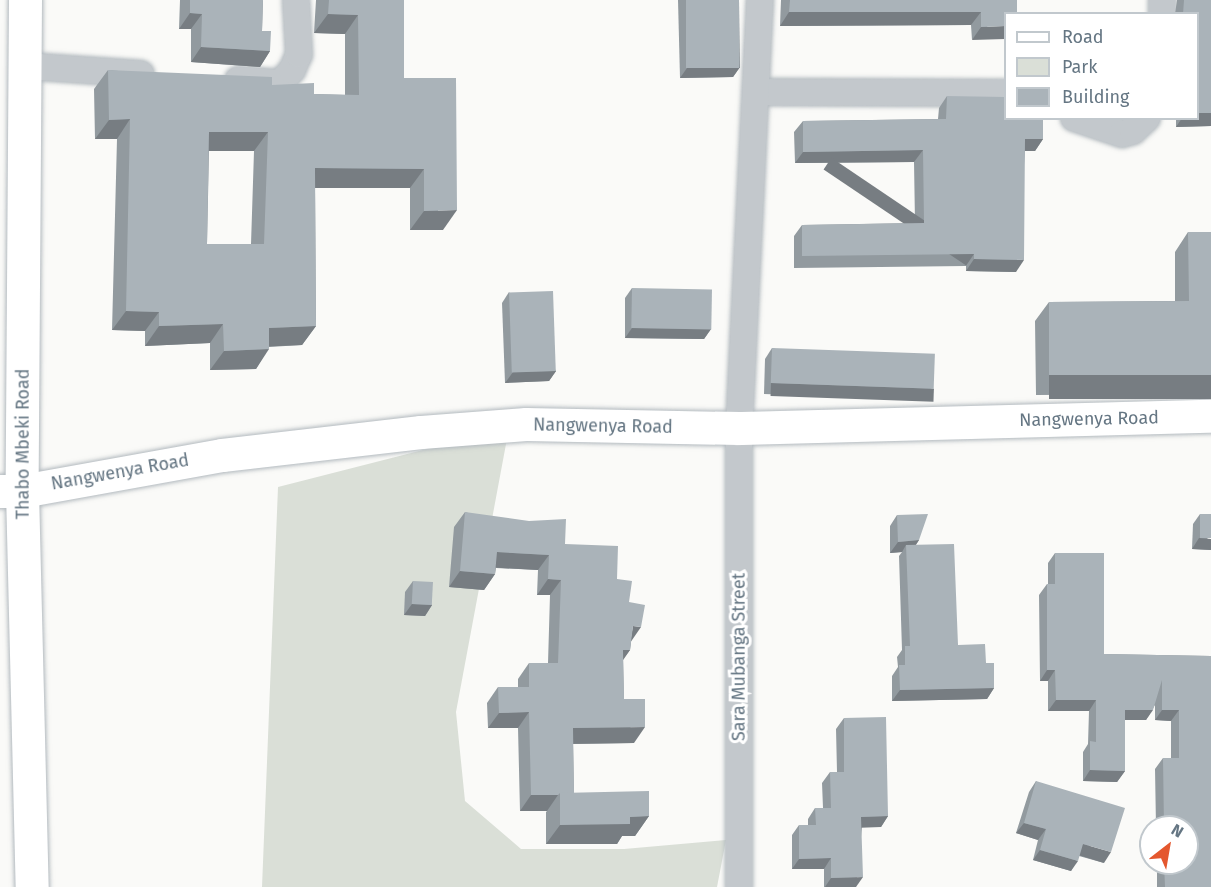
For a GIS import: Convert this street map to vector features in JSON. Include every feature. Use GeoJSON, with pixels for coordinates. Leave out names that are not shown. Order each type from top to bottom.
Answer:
{"type":"FeatureCollection","features":[{"type":"Feature","properties":{"kind":"main road","name":"Thabo Mbeki Road"},"geometry":{"type":"LineString","coordinates":[[26,0],[11,491],[32,887]]}},
{"type":"Feature","properties":{"kind":"main road","name":"Nangwenya Road"},"geometry":{"type":"LineString","coordinates":[[11,491],[222,455],[421,432],[526,424],[739,428],[1211,416]]}},
{"type":"Feature","properties":{"kind":"street"},"geometry":{"type":"LineString","coordinates":[[210,78],[280,83],[299,54],[296,0]]}},
{"type":"Feature","properties":{"kind":"street","name":"Sara Mubanga Street"},"geometry":{"type":"LineString","coordinates":[[740,887],[739,428],[760,0]]}},
{"type":"Feature","properties":{"kind":"street"},"geometry":{"type":"LineString","coordinates":[[25,66],[164,75]]}},
{"type":"Feature","properties":{"kind":"street"},"geometry":{"type":"LineString","coordinates":[[756,92],[1004,93]]}},
{"type":"Feature","properties":{"kind":"street"},"geometry":{"type":"LineString","coordinates":[[1080,120],[1122,134],[1133,131],[1145,120]]}},
{"type":"Feature","properties":{"kind":"green space"},"geometry":{"type":"Polygon","coordinates":[[[509,428],[456,712],[465,801],[521,849],[624,849],[726,840],[717,887],[262,887],[278,487],[509,428]]]}},
{"type":"Feature","properties":{"kind":"building"},"geometry":{"type":"Polygon","coordinates":[[[190,0],[263,0],[262,31],[271,31],[270,51],[201,47],[202,14],[190,13],[190,0]]]}},
{"type":"Feature","properties":{"kind":"building"},"geometry":{"type":"Polygon","coordinates":[[[329,0],[404,0],[404,78],[456,78],[457,210],[424,211],[424,169],[315,168],[316,326],[269,328],[269,349],[224,351],[223,324],[159,326],[159,312],[126,311],[130,119],[109,120],[108,70],[272,77],[272,85],[314,83],[314,94],[359,95],[358,15],[328,14],[329,0]],[[209,132],[207,244],[264,244],[268,132],[209,132]]]}},
{"type":"Feature","properties":{"kind":"building"},"geometry":{"type":"Polygon","coordinates":[[[686,0],[739,0],[739,68],[686,68],[686,0]]]}},
{"type":"Feature","properties":{"kind":"building"},"geometry":{"type":"Polygon","coordinates":[[[790,0],[1017,0],[1017,12],[1004,12],[1004,26],[981,27],[981,12],[789,12],[790,0]]]}},
{"type":"Feature","properties":{"kind":"building"},"geometry":{"type":"Polygon","coordinates":[[[1184,0],[1211,0],[1211,113],[1199,113],[1199,12],[1183,12],[1184,0]]]}},
{"type":"Feature","properties":{"kind":"building"},"geometry":{"type":"Polygon","coordinates":[[[947,96],[1004,97],[1004,120],[1043,120],[1043,139],[1025,139],[1024,260],[974,259],[974,254],[802,256],[802,225],[924,223],[923,150],[803,152],[803,121],[946,119],[947,96]]]}},
{"type":"Feature","properties":{"kind":"building"},"geometry":{"type":"Polygon","coordinates":[[[1188,232],[1211,232],[1211,375],[1049,375],[1049,302],[1189,301],[1188,232]]]}},
{"type":"Feature","properties":{"kind":"building"},"geometry":{"type":"Polygon","coordinates":[[[632,288],[712,289],[711,329],[631,328],[632,288]]]}},
{"type":"Feature","properties":{"kind":"building"},"geometry":{"type":"Polygon","coordinates":[[[553,291],[556,371],[512,372],[509,293],[553,291]]]}},
{"type":"Feature","properties":{"kind":"building"},"geometry":{"type":"Polygon","coordinates":[[[772,348],[935,354],[934,389],[771,383],[772,348]]]}},
{"type":"Feature","properties":{"kind":"building"},"geometry":{"type":"Polygon","coordinates":[[[465,512],[529,521],[566,519],[565,544],[618,546],[617,579],[632,581],[629,602],[645,605],[641,627],[633,626],[630,650],[623,650],[624,699],[645,699],[645,727],[573,728],[574,793],[531,795],[529,712],[499,713],[498,687],[529,687],[529,663],[558,663],[561,580],[548,579],[549,555],[497,552],[495,574],[460,571],[465,512]]]}},
{"type":"Feature","properties":{"kind":"building"},"geometry":{"type":"Polygon","coordinates":[[[928,514],[919,540],[898,542],[897,515],[928,514]]]}},
{"type":"Feature","properties":{"kind":"building"},"geometry":{"type":"Polygon","coordinates":[[[1200,514],[1211,514],[1211,538],[1200,538],[1200,514]]]}},
{"type":"Feature","properties":{"kind":"building"},"geometry":{"type":"Polygon","coordinates":[[[954,544],[958,645],[985,644],[986,663],[994,663],[994,688],[900,690],[899,665],[905,665],[905,646],[910,646],[906,545],[954,544]]]}},
{"type":"Feature","properties":{"kind":"building"},"geometry":{"type":"Polygon","coordinates":[[[1055,553],[1104,553],[1104,654],[1211,656],[1211,887],[1165,887],[1164,875],[1199,875],[1199,815],[1164,815],[1163,758],[1179,758],[1179,710],[1162,710],[1162,680],[1153,710],[1125,710],[1125,771],[1090,770],[1090,741],[1096,742],[1096,700],[1056,700],[1055,670],[1047,670],[1047,584],[1055,584],[1055,553]]]}},
{"type":"Feature","properties":{"kind":"building"},"geometry":{"type":"Polygon","coordinates":[[[413,581],[433,582],[432,605],[412,604],[413,581]]]}},
{"type":"Feature","properties":{"kind":"building"},"geometry":{"type":"Polygon","coordinates":[[[886,717],[888,816],[861,817],[863,877],[831,878],[831,858],[799,859],[799,825],[816,825],[815,808],[831,808],[830,772],[844,772],[844,718],[886,717]]]}},
{"type":"Feature","properties":{"kind":"building"},"geometry":{"type":"Polygon","coordinates":[[[1036,781],[1125,808],[1111,852],[1083,844],[1078,861],[1040,850],[1046,829],[1024,823],[1036,781]]]}},
{"type":"Feature","properties":{"kind":"building"},"geometry":{"type":"Polygon","coordinates":[[[649,791],[649,816],[630,817],[630,824],[560,825],[560,793],[649,791]]]}}]}
